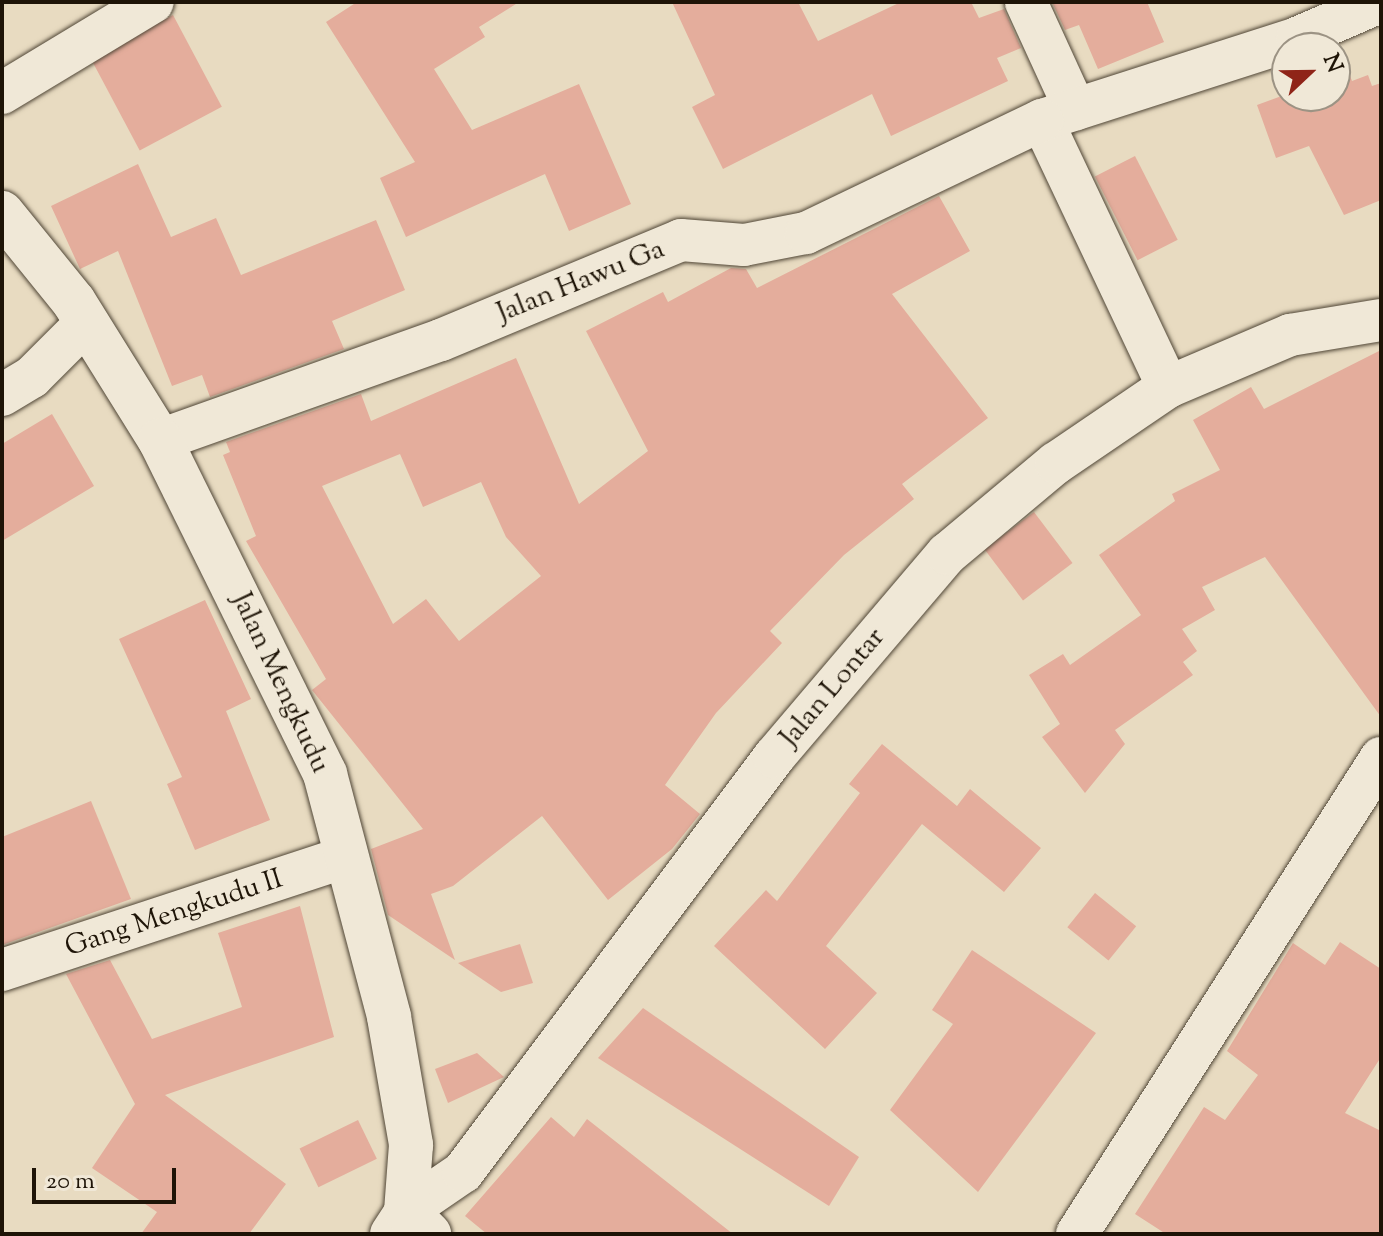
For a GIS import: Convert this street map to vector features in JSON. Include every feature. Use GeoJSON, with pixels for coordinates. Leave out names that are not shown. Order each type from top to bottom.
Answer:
{"type":"FeatureCollection","features":[{"type":"Feature","properties":{"kind":"street"},"geometry":{"type":"LineString","coordinates":[[2,93],[153,2]]}},
{"type":"Feature","properties":{"kind":"street"},"geometry":{"type":"LineString","coordinates":[[1026,2],[1058,115],[1168,387]]}},
{"type":"Feature","properties":{"kind":"street","name":"Jalan Hawu Ga"},"geometry":{"type":"LineString","coordinates":[[160,440],[441,340],[681,240],[759,244],[806,233],[1058,115],[1297,38],[1380,2]]}},
{"type":"Feature","properties":{"kind":"street","name":"Jalan Mengkudu"},"geometry":{"type":"LineString","coordinates":[[2,213],[86,323],[160,440],[325,774],[389,1017],[407,1116],[409,1226]]}},
{"type":"Feature","properties":{"kind":"street","name":"Jalan Lontar"},"geometry":{"type":"LineString","coordinates":[[409,1226],[463,1172],[774,757],[947,554],[1056,463],[1168,387],[1290,335],[1381,320]]}},
{"type":"Feature","properties":{"kind":"street"},"geometry":{"type":"LineString","coordinates":[[2,395],[32,377],[86,323]]}},
{"type":"Feature","properties":{"kind":"street"},"geometry":{"type":"LineString","coordinates":[[1077,1234],[1381,758]]}},
{"type":"Feature","properties":{"kind":"street","name":"Gang Mengkudu II"},"geometry":{"type":"LineString","coordinates":[[2,970],[346,857]]}},
{"type":"Feature","properties":{"kind":"building"},"geometry":{"type":"Polygon","coordinates":[[[357,2],[519,2],[479,27],[485,37],[434,69],[472,130],[579,84],[631,204],[569,231],[545,174],[406,237],[380,178],[415,162],[326,22],[357,2]]]}},
{"type":"Feature","properties":{"kind":"building"},"geometry":{"type":"Polygon","coordinates":[[[672,2],[798,2],[818,41],[901,2],[971,2],[979,18],[1004,9],[1021,48],[997,58],[1008,81],[891,136],[872,94],[723,169],[692,107],[715,95],[672,2]]]}},
{"type":"Feature","properties":{"kind":"building"},"geometry":{"type":"Polygon","coordinates":[[[1052,2],[1147,2],[1164,42],[1098,69],[1079,25],[1065,30],[1052,2]]]}},
{"type":"Feature","properties":{"kind":"building"},"geometry":{"type":"Polygon","coordinates":[[[173,15],[222,107],[140,150],[91,59],[173,15]]]}},
{"type":"Feature","properties":{"kind":"building"},"geometry":{"type":"Polygon","coordinates":[[[1368,75],[1372,86],[1381,83],[1381,200],[1344,215],[1309,146],[1276,158],[1257,105],[1271,100],[1271,112],[1351,112],[1351,78],[1352,81],[1368,75]]]}},
{"type":"Feature","properties":{"kind":"building"},"geometry":{"type":"Polygon","coordinates":[[[1135,156],[1178,240],[1138,260],[1095,176],[1135,156]]]}},
{"type":"Feature","properties":{"kind":"building"},"geometry":{"type":"Polygon","coordinates":[[[138,164],[171,237],[216,218],[241,275],[376,220],[405,290],[332,321],[344,349],[210,397],[202,375],[172,386],[118,251],[80,269],[51,206],[138,164]]]}},
{"type":"Feature","properties":{"kind":"building"},"geometry":{"type":"Polygon","coordinates":[[[939,196],[970,251],[892,294],[988,418],[902,484],[914,499],[844,555],[770,631],[782,643],[716,713],[665,785],[700,814],[672,849],[608,900],[542,816],[453,886],[431,894],[455,960],[388,915],[371,849],[423,829],[312,690],[326,679],[246,541],[256,536],[223,455],[230,452],[226,442],[361,394],[371,421],[516,358],[579,504],[648,451],[586,331],[663,292],[668,302],[731,268],[746,269],[757,288],[939,196]],[[400,454],[322,486],[393,624],[426,599],[459,641],[541,576],[506,537],[481,482],[423,507],[400,454]]]}},
{"type":"Feature","properties":{"kind":"building"},"geometry":{"type":"Polygon","coordinates":[[[1381,350],[1381,717],[1265,557],[1202,587],[1215,610],[1182,629],[1197,651],[1183,662],[1193,675],[1115,730],[1125,744],[1085,793],[1042,737],[1060,724],[1029,675],[1063,654],[1070,665],[1141,615],[1099,555],[1175,501],[1172,494],[1220,470],[1193,420],[1251,387],[1264,409],[1381,350]]]}},
{"type":"Feature","properties":{"kind":"building"},"geometry":{"type":"Polygon","coordinates":[[[52,414],[94,486],[2,541],[2,444],[52,414]]]}},
{"type":"Feature","properties":{"kind":"building"},"geometry":{"type":"Polygon","coordinates":[[[1034,512],[1073,563],[1023,600],[984,549],[1034,512]]]}},
{"type":"Feature","properties":{"kind":"building"},"geometry":{"type":"Polygon","coordinates":[[[205,600],[251,699],[226,711],[270,820],[195,850],[167,784],[182,777],[119,639],[205,600]]]}},
{"type":"Feature","properties":{"kind":"building"},"geometry":{"type":"Polygon","coordinates":[[[882,744],[957,806],[970,789],[1041,848],[1004,892],[922,824],[826,946],[877,993],[825,1049],[714,946],[766,890],[777,901],[860,793],[849,784],[882,744]]]}},
{"type":"Feature","properties":{"kind":"building"},"geometry":{"type":"Polygon","coordinates":[[[91,801],[131,899],[2,945],[2,837],[91,801]]]}},
{"type":"Feature","properties":{"kind":"building"},"geometry":{"type":"Polygon","coordinates":[[[1095,893],[1136,926],[1108,961],[1067,927],[1095,893]]]}},
{"type":"Feature","properties":{"kind":"building"},"geometry":{"type":"Polygon","coordinates":[[[300,906],[334,1037],[165,1095],[286,1184],[249,1234],[141,1234],[157,1212],[92,1168],[135,1104],[66,974],[110,960],[152,1039],[242,1007],[218,933],[300,906]]]}},
{"type":"Feature","properties":{"kind":"building"},"geometry":{"type":"Polygon","coordinates":[[[1340,942],[1381,969],[1381,1057],[1345,1113],[1381,1131],[1381,1234],[1166,1234],[1135,1214],[1204,1107],[1225,1120],[1258,1075],[1227,1051],[1293,943],[1325,965],[1340,942]]]}},
{"type":"Feature","properties":{"kind":"building"},"geometry":{"type":"Polygon","coordinates":[[[520,944],[533,983],[501,992],[458,963],[520,944]]]}},
{"type":"Feature","properties":{"kind":"building"},"geometry":{"type":"Polygon","coordinates":[[[972,950],[1096,1033],[978,1192],[890,1110],[953,1024],[932,1010],[972,950]]]}},
{"type":"Feature","properties":{"kind":"building"},"geometry":{"type":"Polygon","coordinates":[[[643,1008],[859,1157],[829,1206],[598,1058],[643,1008]]]}},
{"type":"Feature","properties":{"kind":"building"},"geometry":{"type":"Polygon","coordinates":[[[477,1053],[504,1077],[448,1103],[435,1069],[477,1053]]]}},
{"type":"Feature","properties":{"kind":"building"},"geometry":{"type":"Polygon","coordinates":[[[551,1117],[574,1137],[587,1119],[733,1234],[487,1234],[465,1216],[551,1117]]]}},
{"type":"Feature","properties":{"kind":"building"},"geometry":{"type":"Polygon","coordinates":[[[358,1120],[377,1159],[318,1187],[300,1148],[358,1120]]]}}]}
